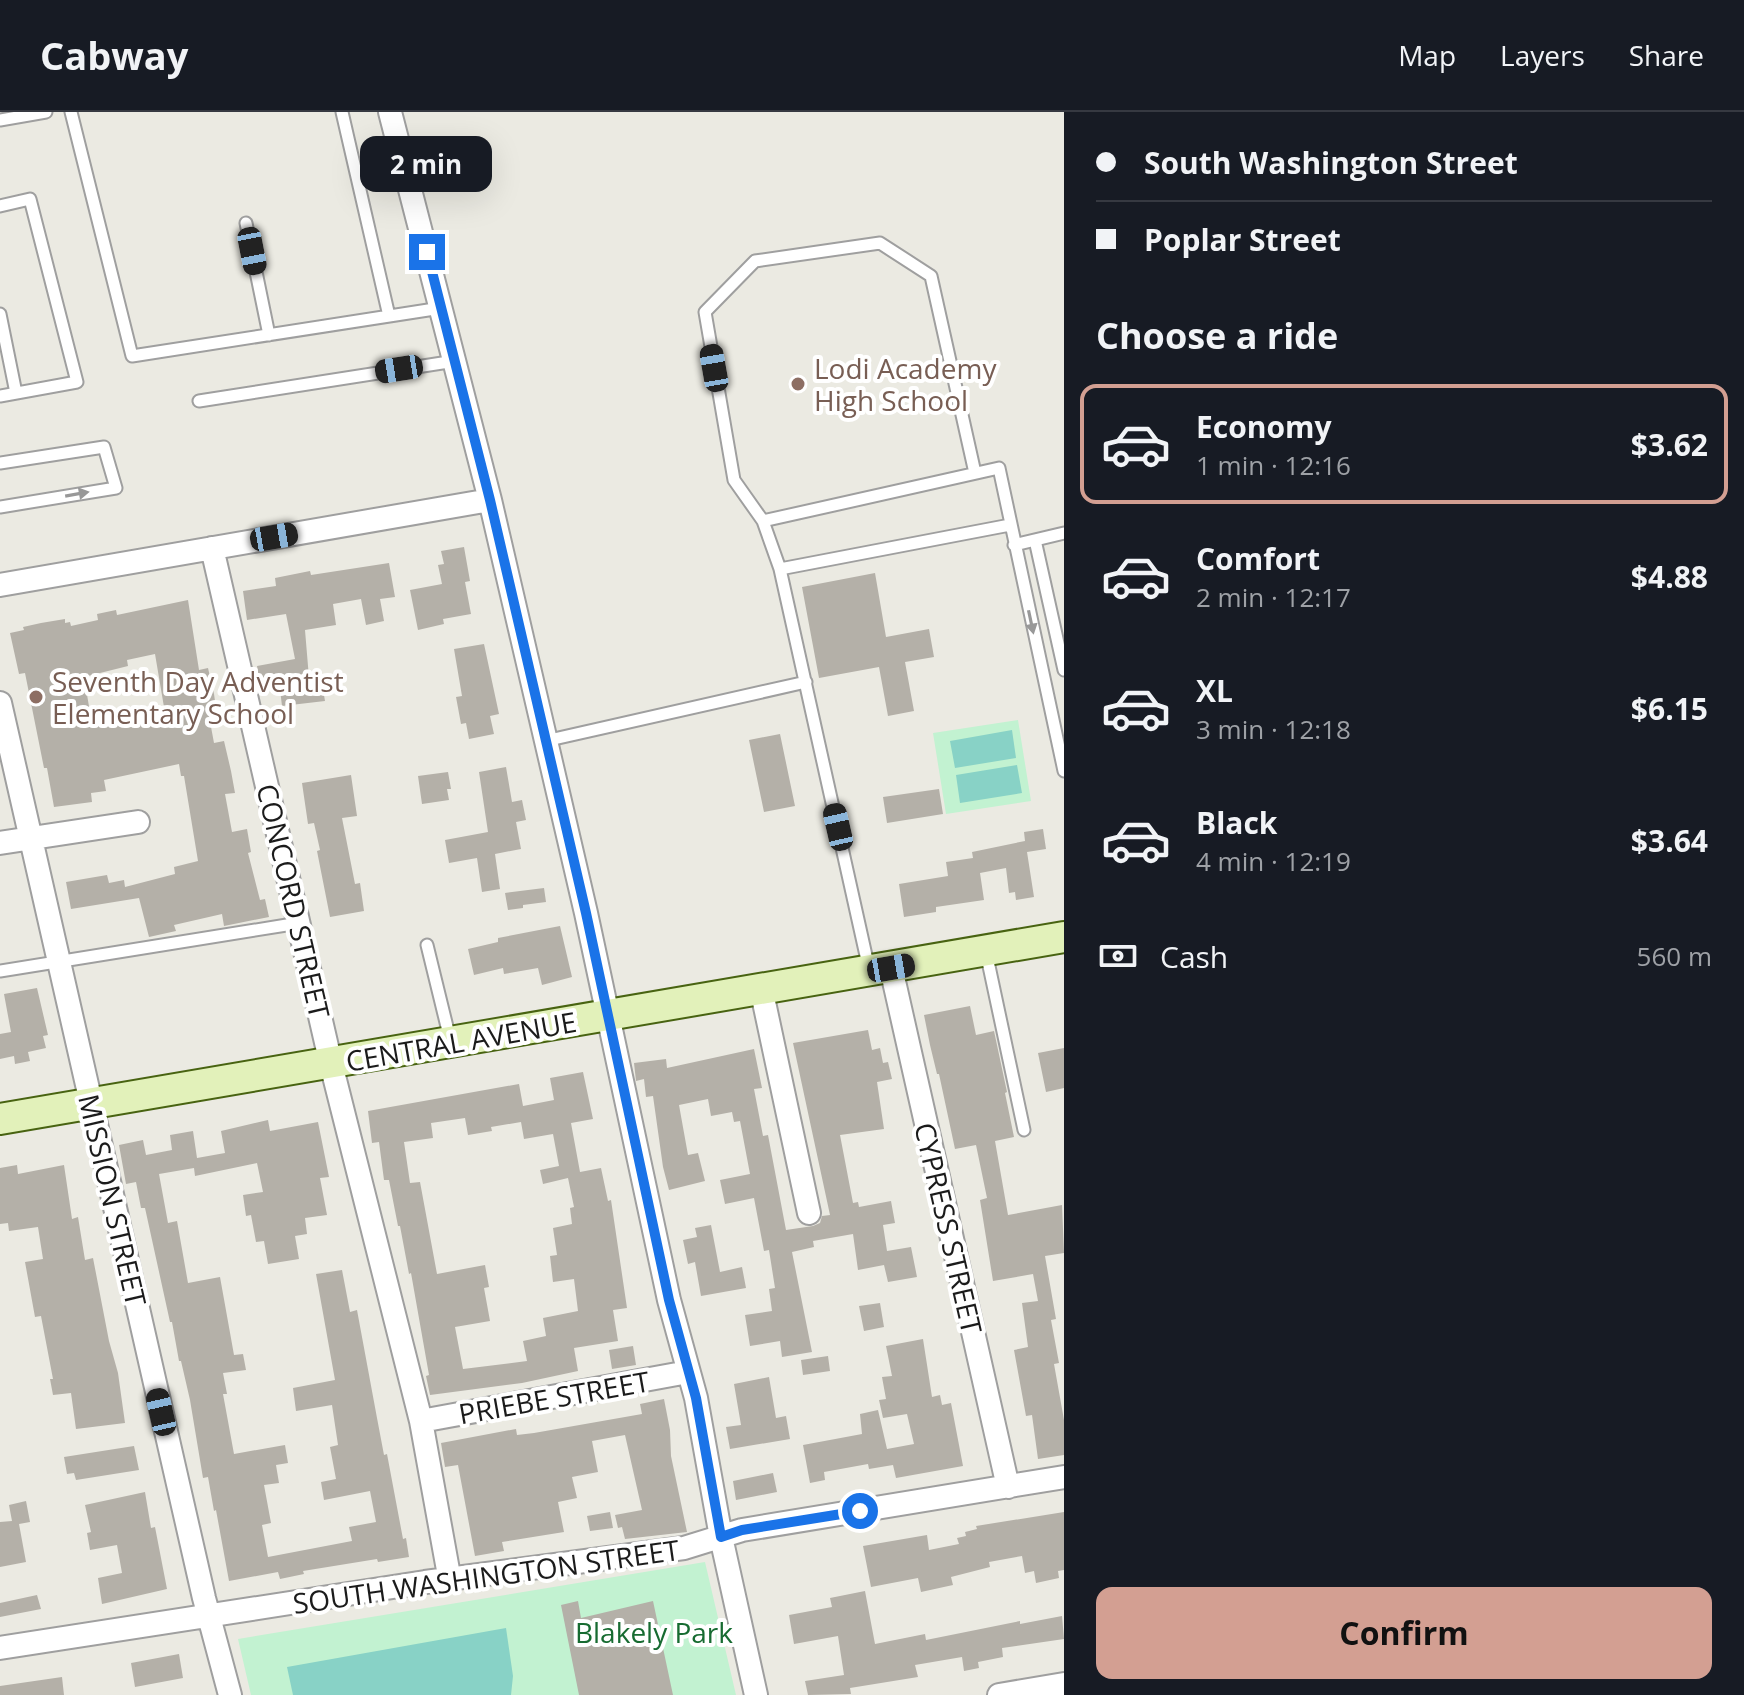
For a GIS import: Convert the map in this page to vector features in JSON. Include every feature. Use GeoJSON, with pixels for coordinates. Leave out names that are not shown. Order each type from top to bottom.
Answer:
{"type":"FeatureCollection","features":[{"type":"Feature","properties":{"kind":"street"},"geometry":{"type":"LineString","coordinates":[[390,112],[490,500],[586,913],[669,1300],[696,1398],[721,1537],[756,1695]]}},
{"type":"Feature","properties":{"kind":"street"},"geometry":{"type":"LineString","coordinates":[[0,585],[490,500]]}},
{"type":"Feature","properties":{"kind":"street","name":"CONCORD STREET"},"geometry":{"type":"LineString","coordinates":[[212,548],[331,1064],[421,1421],[450,1581]]}},
{"type":"Feature","properties":{"kind":"street","name":"MISSION STREET"},"geometry":{"type":"LineString","coordinates":[[0,703],[197,1567],[230,1695]]}},
{"type":"Feature","properties":{"kind":"street"},"geometry":{"type":"LineString","coordinates":[[0,843],[138,822]]}},
{"type":"Feature","properties":{"kind":"street","name":"CENTRAL AVENUE"},"geometry":{"type":"LineString","coordinates":[[0,1119],[1064,937]]}},
{"type":"Feature","properties":{"kind":"street","name":"CYPRESS STREET"},"geometry":{"type":"LineString","coordinates":[[880,970],[1008,1487]]}},
{"type":"Feature","properties":{"kind":"street"},"geometry":{"type":"LineString","coordinates":[[761,988],[809,1213]]}},
{"type":"Feature","properties":{"kind":"street","name":"PRIEBE STREET"},"geometry":{"type":"LineString","coordinates":[[421,1421],[688,1372]]}},
{"type":"Feature","properties":{"kind":"street","name":"SOUTH WASHINGTON STREET"},"geometry":{"type":"LineString","coordinates":[[0,1648],[425,1582],[684,1548],[742,1530],[1064,1477]]}},
{"type":"Feature","properties":{"kind":"street"},"geometry":{"type":"LineString","coordinates":[[999,1695],[1064,1684]]}},
{"type":"Feature","properties":{"kind":"lane"},"geometry":{"type":"LineString","coordinates":[[0,120],[46,112]]}},
{"type":"Feature","properties":{"kind":"lane"},"geometry":{"type":"LineString","coordinates":[[71,112],[132,356],[442,308]]}},
{"type":"Feature","properties":{"kind":"lane"},"geometry":{"type":"LineString","coordinates":[[342,112],[389,316]]}},
{"type":"Feature","properties":{"kind":"lane"},"geometry":{"type":"LineString","coordinates":[[0,206],[30,199],[77,382],[0,396]]}},
{"type":"Feature","properties":{"kind":"lane"},"geometry":{"type":"LineString","coordinates":[[246,223],[269,335]]}},
{"type":"Feature","properties":{"kind":"lane"},"geometry":{"type":"LineString","coordinates":[[880,970],[780,569],[763,521],[734,480],[705,312],[755,261],[880,243],[931,276],[975,473]]}},
{"type":"Feature","properties":{"kind":"lane"},"geometry":{"type":"LineString","coordinates":[[0,314],[16,393]]}},
{"type":"Feature","properties":{"kind":"lane"},"geometry":{"type":"LineString","coordinates":[[199,401],[455,361]]}},
{"type":"Feature","properties":{"kind":"lane"},"geometry":{"type":"LineString","coordinates":[[0,463],[104,447],[116,488],[0,507]]}},
{"type":"Feature","properties":{"kind":"lane"},"geometry":{"type":"LineString","coordinates":[[763,521],[999,468],[1064,771]]}},
{"type":"Feature","properties":{"kind":"lane"},"geometry":{"type":"LineString","coordinates":[[780,569],[1010,525]]}},
{"type":"Feature","properties":{"kind":"lane"},"geometry":{"type":"LineString","coordinates":[[1014,545],[1064,533]]}},
{"type":"Feature","properties":{"kind":"lane"},"geometry":{"type":"LineString","coordinates":[[1035,540],[1064,668],[1042,672]]}},
{"type":"Feature","properties":{"kind":"lane"},"geometry":{"type":"LineString","coordinates":[[545,741],[806,682]]}},
{"type":"Feature","properties":{"kind":"lane"},"geometry":{"type":"LineString","coordinates":[[0,971],[299,923]]}},
{"type":"Feature","properties":{"kind":"lane"},"geometry":{"type":"LineString","coordinates":[[427,945],[451,1043]]}},
{"type":"Feature","properties":{"kind":"lane"},"geometry":{"type":"LineString","coordinates":[[986,951],[1024,1130]]}},
{"type":"Feature","properties":{"kind":"green space"},"geometry":{"type":"Polygon","coordinates":[[[1018,720],[1031,801],[946,814],[933,733],[1018,720]]]}},
{"type":"Feature","properties":{"kind":"green space","name":"Blakely Park"},"geometry":{"type":"Polygon","coordinates":[[[705,1562],[736,1695],[251,1695],[238,1639],[705,1562]]]}},
{"type":"Feature","properties":{"kind":"shaded area"},"geometry":{"type":"Polygon","coordinates":[[[1012,730],[1016,758],[955,768],[950,741],[1012,730]]]}},
{"type":"Feature","properties":{"kind":"shaded area"},"geometry":{"type":"Polygon","coordinates":[[[1017,765],[1022,793],[960,803],[956,775],[1017,765]]]}},
{"type":"Feature","properties":{"kind":"shaded area"},"geometry":{"type":"Polygon","coordinates":[[[506,1628],[513,1676],[511,1695],[293,1695],[287,1667],[506,1628]]]}},
{"type":"Feature","properties":{"kind":"building"},"geometry":{"type":"Polygon","coordinates":[[[464,547],[470,581],[465,582],[471,614],[443,619],[444,624],[418,630],[410,590],[442,584],[438,565],[444,564],[441,551],[464,547]]]}},
{"type":"Feature","properties":{"kind":"building"},"geometry":{"type":"Polygon","coordinates":[[[389,563],[395,597],[380,599],[384,621],[366,625],[361,599],[333,604],[336,625],[305,630],[309,678],[321,677],[325,701],[282,706],[279,681],[260,684],[257,666],[295,659],[286,614],[247,620],[243,591],[276,586],[275,578],[310,571],[311,575],[389,563]]]}},
{"type":"Feature","properties":{"kind":"building"},"geometry":{"type":"Polygon","coordinates":[[[875,573],[886,637],[929,629],[934,657],[905,662],[914,711],[888,716],[879,667],[819,678],[802,587],[875,573]]]}},
{"type":"Feature","properties":{"kind":"building"},"geometry":{"type":"Polygon","coordinates":[[[188,600],[199,670],[208,668],[214,694],[217,715],[209,716],[214,743],[224,741],[231,771],[235,793],[225,794],[232,832],[247,829],[251,852],[248,853],[260,900],[265,899],[269,917],[224,926],[222,914],[174,925],[176,931],[149,937],[139,898],[71,909],[66,882],[107,875],[109,883],[124,880],[125,887],[175,874],[174,867],[198,861],[184,776],[181,776],[179,764],[104,780],[106,791],[91,793],[92,802],[54,807],[25,673],[19,674],[10,633],[24,630],[23,627],[65,619],[65,623],[70,622],[71,626],[98,620],[97,614],[116,610],[117,615],[188,600]],[[155,654],[127,660],[128,666],[84,677],[92,724],[164,707],[155,654]]]}},
{"type":"Feature","properties":{"kind":"building"},"geometry":{"type":"Polygon","coordinates":[[[484,644],[499,714],[490,716],[494,734],[469,739],[466,723],[461,724],[456,697],[462,696],[454,649],[484,644]]]}},
{"type":"Feature","properties":{"kind":"building"},"geometry":{"type":"Polygon","coordinates":[[[780,734],[795,806],[764,812],[749,740],[780,734]]]}},
{"type":"Feature","properties":{"kind":"building"},"geometry":{"type":"Polygon","coordinates":[[[506,767],[512,802],[522,800],[526,820],[516,822],[521,849],[495,854],[500,889],[482,892],[477,858],[449,863],[445,840],[488,832],[479,772],[506,767]]]}},
{"type":"Feature","properties":{"kind":"building"},"geometry":{"type":"Polygon","coordinates":[[[448,772],[449,800],[422,804],[418,776],[448,772]]]}},
{"type":"Feature","properties":{"kind":"building"},"geometry":{"type":"Polygon","coordinates":[[[351,775],[357,816],[342,818],[355,884],[360,883],[364,911],[330,917],[317,851],[320,850],[314,823],[308,824],[302,783],[351,775]]]}},
{"type":"Feature","properties":{"kind":"building"},"geometry":{"type":"Polygon","coordinates":[[[939,789],[943,814],[887,823],[883,797],[939,789]]]}},
{"type":"Feature","properties":{"kind":"building"},"geometry":{"type":"Polygon","coordinates":[[[1043,829],[1046,849],[1027,852],[1034,897],[1016,900],[1015,892],[1009,893],[1006,868],[980,873],[984,900],[936,907],[936,912],[904,917],[899,884],[948,876],[946,862],[973,858],[972,852],[1025,841],[1024,832],[1043,829]]]}},
{"type":"Feature","properties":{"kind":"building"},"geometry":{"type":"Polygon","coordinates":[[[544,888],[546,902],[508,910],[505,893],[544,888]]]}},
{"type":"Feature","properties":{"kind":"building"},"geometry":{"type":"Polygon","coordinates":[[[560,926],[572,977],[542,985],[538,968],[504,974],[503,968],[474,975],[468,949],[498,942],[498,938],[560,926]]]}},
{"type":"Feature","properties":{"kind":"building"},"geometry":{"type":"Polygon","coordinates":[[[37,988],[48,1035],[43,1036],[46,1048],[28,1052],[30,1061],[15,1064],[14,1056],[0,1059],[0,1034],[11,1032],[4,994],[37,988]]]}},
{"type":"Feature","properties":{"kind":"building"},"geometry":{"type":"Polygon","coordinates":[[[970,1006],[976,1035],[994,1031],[1007,1092],[1014,1137],[995,1141],[1008,1215],[1062,1205],[1064,1253],[1045,1256],[1056,1319],[1051,1320],[1059,1363],[1054,1364],[1064,1420],[1064,1455],[1038,1459],[1032,1415],[1026,1416],[1014,1350],[1028,1347],[1022,1303],[1038,1301],[1033,1274],[993,1281],[980,1200],[987,1198],[976,1145],[955,1149],[930,1045],[924,1015],[970,1006]]]}},
{"type":"Feature","properties":{"kind":"building"},"geometry":{"type":"Polygon","coordinates":[[[868,1030],[872,1050],[880,1048],[883,1063],[888,1062],[892,1079],[877,1082],[884,1129],[840,1135],[853,1203],[858,1202],[859,1207],[891,1201],[895,1223],[883,1225],[887,1251],[911,1247],[917,1277],[888,1282],[884,1265],[858,1270],[853,1234],[813,1241],[814,1247],[792,1252],[812,1352],[782,1357],[780,1341],[750,1346],[745,1315],[772,1311],[769,1289],[775,1288],[769,1250],[764,1251],[754,1198],[725,1204],[720,1180],[750,1174],[740,1121],[734,1122],[732,1112],[711,1116],[708,1099],[679,1105],[688,1155],[698,1153],[705,1181],[669,1190],[653,1096],[646,1097],[644,1079],[636,1081],[634,1063],[666,1059],[667,1068],[754,1049],[762,1088],[754,1089],[763,1136],[768,1135],[786,1230],[813,1226],[820,1223],[822,1216],[830,1215],[793,1043],[868,1030]]]}},
{"type":"Feature","properties":{"kind":"building"},"geometry":{"type":"Polygon","coordinates":[[[1064,1048],[1064,1088],[1046,1092],[1038,1053],[1064,1048]]]}},
{"type":"Feature","properties":{"kind":"building"},"geometry":{"type":"Polygon","coordinates":[[[583,1072],[593,1119],[571,1123],[580,1172],[601,1168],[608,1201],[611,1200],[627,1308],[613,1310],[618,1341],[574,1348],[578,1371],[522,1383],[430,1395],[411,1273],[389,1180],[384,1180],[379,1142],[372,1143],[368,1111],[519,1084],[523,1106],[554,1100],[550,1078],[583,1072]],[[465,1118],[431,1123],[433,1138],[404,1142],[410,1183],[420,1182],[437,1274],[485,1265],[489,1287],[484,1288],[490,1321],[455,1327],[463,1369],[527,1361],[523,1341],[546,1336],[543,1318],[578,1311],[574,1279],[553,1282],[550,1256],[557,1255],[553,1228],[572,1224],[570,1208],[574,1207],[568,1178],[543,1184],[540,1170],[559,1166],[553,1134],[524,1139],[521,1122],[468,1135],[465,1118]]]}},
{"type":"Feature","properties":{"kind":"building"},"geometry":{"type":"Polygon","coordinates":[[[268,1120],[270,1131],[318,1122],[329,1177],[320,1178],[327,1215],[305,1218],[307,1234],[295,1236],[299,1259],[268,1264],[264,1241],[256,1242],[251,1215],[246,1216],[243,1195],[263,1192],[257,1163],[195,1176],[194,1168],[159,1174],[168,1223],[177,1221],[188,1283],[220,1277],[234,1355],[243,1354],[246,1370],[223,1373],[227,1394],[223,1394],[234,1454],[285,1445],[288,1463],[276,1465],[279,1483],[264,1485],[271,1523],[262,1525],[268,1557],[352,1541],[349,1527],[376,1522],[370,1491],[324,1500],[321,1482],[336,1479],[330,1447],[338,1445],[332,1405],[296,1411],[293,1388],[335,1380],[316,1274],[342,1270],[350,1312],[357,1310],[384,1455],[387,1454],[409,1557],[303,1571],[304,1574],[280,1579],[278,1572],[229,1581],[216,1510],[208,1477],[203,1478],[190,1400],[145,1208],[141,1208],[136,1182],[126,1184],[119,1145],[143,1140],[146,1155],[172,1150],[170,1135],[193,1131],[197,1158],[225,1153],[221,1131],[268,1120]]]}},
{"type":"Feature","properties":{"kind":"building"},"geometry":{"type":"Polygon","coordinates":[[[17,1165],[18,1174],[64,1165],[72,1219],[78,1217],[85,1260],[93,1258],[118,1373],[125,1423],[76,1429],[71,1393],[53,1395],[50,1379],[53,1379],[41,1316],[35,1317],[25,1262],[43,1259],[38,1227],[9,1231],[8,1223],[0,1224],[0,1168],[17,1165]]]}},
{"type":"Feature","properties":{"kind":"building"},"geometry":{"type":"Polygon","coordinates":[[[711,1225],[720,1272],[742,1267],[746,1288],[701,1296],[695,1262],[688,1264],[683,1240],[697,1237],[695,1228],[711,1225]]]}},
{"type":"Feature","properties":{"kind":"building"},"geometry":{"type":"Polygon","coordinates":[[[880,1303],[884,1327],[864,1331],[859,1306],[880,1303]]]}},
{"type":"Feature","properties":{"kind":"building"},"geometry":{"type":"Polygon","coordinates":[[[923,1339],[932,1397],[940,1395],[942,1405],[951,1403],[963,1466],[896,1478],[893,1465],[869,1469],[868,1464],[824,1472],[825,1480],[810,1483],[803,1445],[862,1434],[860,1414],[878,1410],[887,1449],[914,1444],[907,1414],[883,1418],[879,1400],[886,1399],[882,1377],[892,1376],[886,1346],[923,1339]]]}},
{"type":"Feature","properties":{"kind":"building"},"geometry":{"type":"Polygon","coordinates":[[[633,1346],[636,1365],[612,1369],[609,1350],[633,1346]]]}},
{"type":"Feature","properties":{"kind":"building"},"geometry":{"type":"Polygon","coordinates":[[[828,1356],[830,1371],[803,1375],[801,1360],[828,1356]]]}},
{"type":"Feature","properties":{"kind":"building"},"geometry":{"type":"Polygon","coordinates":[[[769,1377],[776,1418],[786,1416],[790,1439],[730,1449],[726,1427],[741,1425],[734,1384],[769,1377]]]}},
{"type":"Feature","properties":{"kind":"building"},"geometry":{"type":"Polygon","coordinates":[[[664,1399],[671,1456],[687,1532],[625,1539],[615,1515],[642,1510],[625,1435],[592,1441],[598,1472],[572,1477],[577,1498],[558,1502],[564,1532],[502,1542],[504,1551],[475,1556],[458,1465],[445,1467],[441,1443],[516,1429],[517,1435],[534,1433],[642,1414],[640,1404],[664,1399]]]}},
{"type":"Feature","properties":{"kind":"building"},"geometry":{"type":"Polygon","coordinates":[[[134,1446],[139,1470],[76,1480],[74,1473],[67,1474],[64,1457],[134,1446]]]}},
{"type":"Feature","properties":{"kind":"building"},"geometry":{"type":"Polygon","coordinates":[[[773,1473],[777,1492],[736,1500],[733,1481],[773,1473]]]}},
{"type":"Feature","properties":{"kind":"building"},"geometry":{"type":"Polygon","coordinates":[[[145,1492],[167,1589],[102,1604],[98,1578],[122,1573],[117,1545],[90,1550],[87,1533],[91,1532],[85,1505],[145,1492]]]}},
{"type":"Feature","properties":{"kind":"building"},"geometry":{"type":"Polygon","coordinates":[[[26,1501],[30,1522],[19,1524],[26,1562],[0,1567],[0,1522],[12,1521],[9,1505],[26,1501]]]}},
{"type":"Feature","properties":{"kind":"building"},"geometry":{"type":"Polygon","coordinates":[[[610,1512],[613,1528],[590,1531],[587,1516],[610,1512]]]}},
{"type":"Feature","properties":{"kind":"building"},"geometry":{"type":"Polygon","coordinates":[[[1064,1512],[1064,1570],[1058,1571],[1059,1578],[1036,1583],[1034,1571],[1025,1573],[1022,1556],[989,1562],[990,1567],[951,1577],[953,1585],[921,1592],[918,1578],[871,1587],[863,1546],[927,1535],[929,1550],[959,1544],[957,1538],[966,1536],[965,1532],[977,1529],[976,1526],[1064,1512]]]}},
{"type":"Feature","properties":{"kind":"building"},"geometry":{"type":"Polygon","coordinates":[[[865,1591],[875,1644],[925,1634],[926,1640],[1062,1616],[1064,1639],[1002,1648],[1003,1657],[978,1662],[979,1668],[964,1671],[962,1657],[915,1665],[918,1677],[850,1688],[851,1694],[808,1695],[805,1681],[844,1675],[838,1636],[794,1644],[789,1615],[832,1607],[830,1598],[865,1591]]]}},
{"type":"Feature","properties":{"kind":"building"},"geometry":{"type":"Polygon","coordinates":[[[37,1595],[41,1609],[0,1617],[0,1603],[37,1595]]]}},
{"type":"Feature","properties":{"kind":"building"},"geometry":{"type":"Polygon","coordinates":[[[578,1601],[581,1618],[653,1601],[673,1695],[579,1695],[561,1605],[578,1601]]]}},
{"type":"Feature","properties":{"kind":"building"},"geometry":{"type":"Polygon","coordinates":[[[179,1654],[183,1678],[135,1687],[131,1663],[179,1654]]]}},
{"type":"Feature","properties":{"kind":"building"},"geometry":{"type":"Polygon","coordinates":[[[62,1677],[64,1695],[0,1695],[0,1686],[62,1677]]]}},
{"type":"Feature","properties":{"kind":"place","name":"Lodi Academy High School"},"geometry":{"type":"Point","coordinates":[798,384]}},
{"type":"Feature","properties":{"kind":"place","name":"Seventh Day Adventist Elementary School"},"geometry":{"type":"Point","coordinates":[36,697]}},
{"type":"Feature","properties":{"kind":"route"},"geometry":{"type":"LineString","coordinates":[[427,252],[490,500],[586,913],[669,1300],[696,1398],[721,1537],[742,1530],[860,1511]]}}]}
